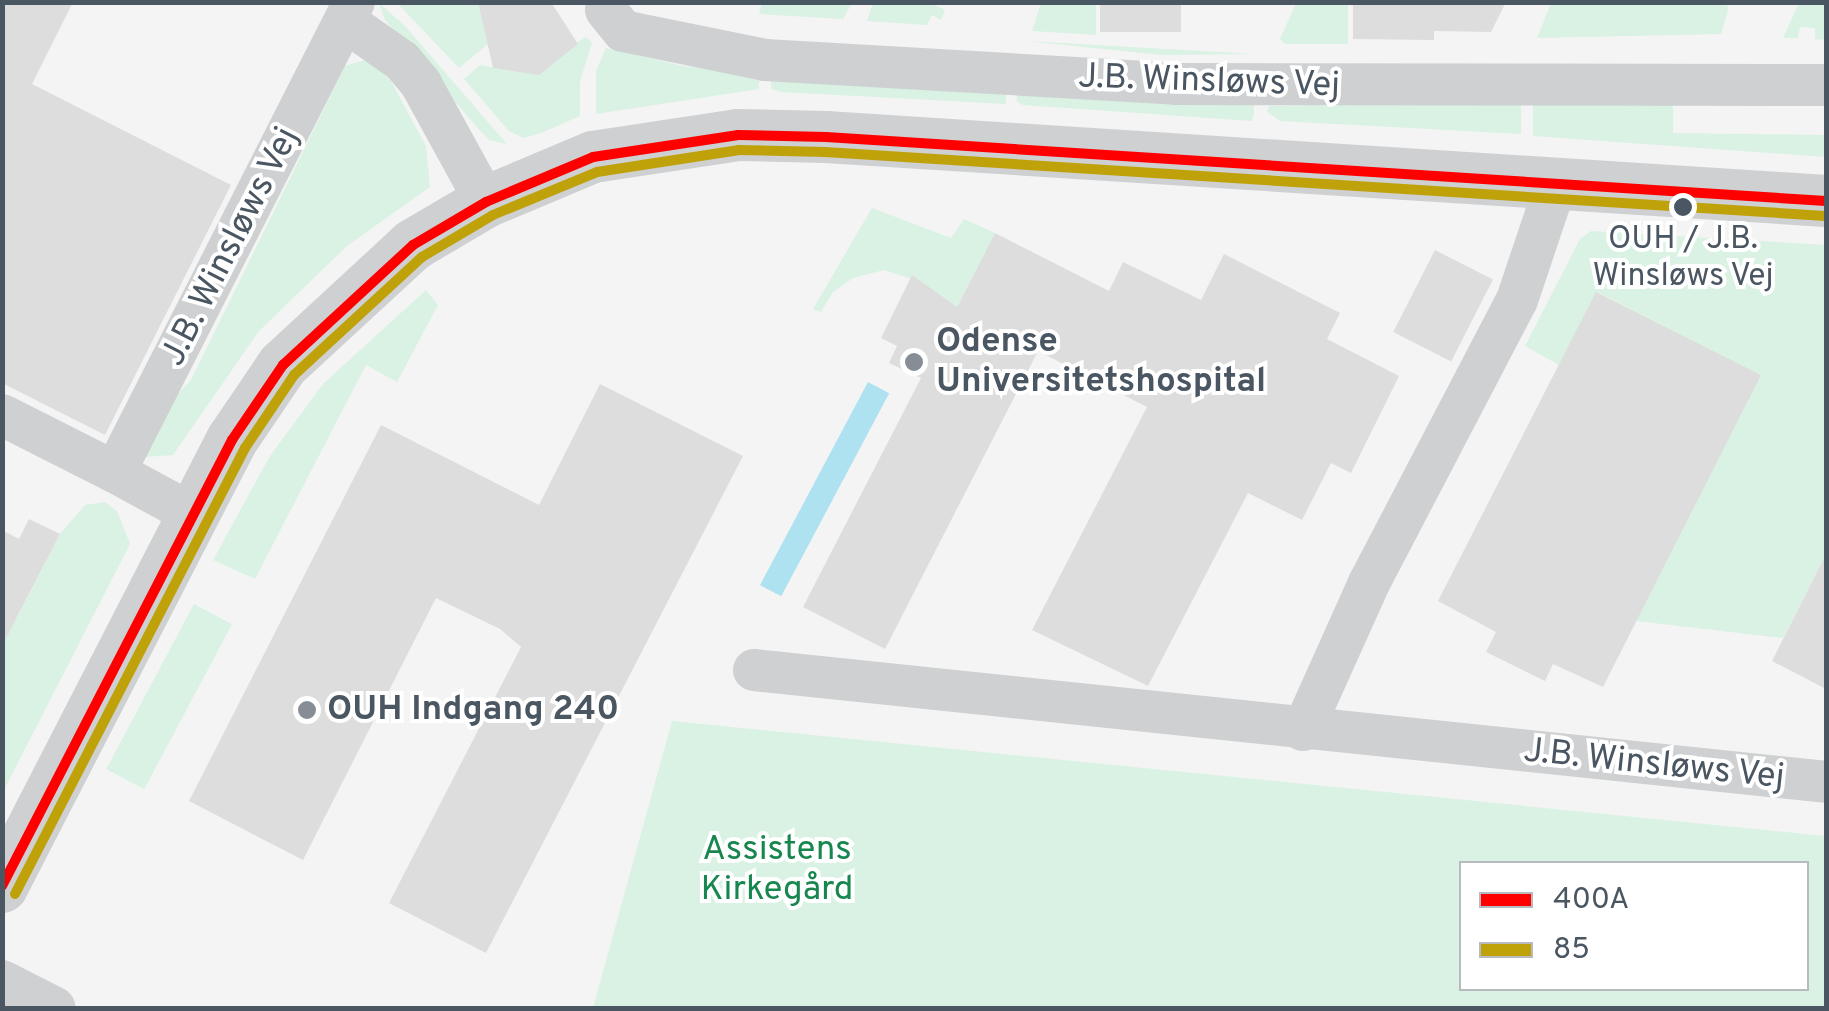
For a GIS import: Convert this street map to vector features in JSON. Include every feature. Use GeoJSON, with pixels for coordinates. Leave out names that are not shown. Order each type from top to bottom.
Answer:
{"type":"FeatureCollection","features":[{"type":"Feature","properties":{"kind":"street","name":"J.B. Winsløws Vej"},"geometry":{"type":"LineString","coordinates":[[606,10],[623,32],[765,60],[1176,84],[1826,85]]}},
{"type":"Feature","properties":{"kind":"street","name":"J.B. Winsløws Vej"},"geometry":{"type":"LineString","coordinates":[[115,472],[350,12],[402,60],[421,84],[486,202]]}},
{"type":"Feature","properties":{"kind":"street"},"geometry":{"type":"LineString","coordinates":[[2,886],[192,514],[283,365],[413,245],[486,202],[593,158],[738,135],[1826,202]]}},
{"type":"Feature","properties":{"kind":"street"},"geometry":{"type":"LineString","coordinates":[[1303,730],[1368,584],[1517,300],[1556,184]]}},
{"type":"Feature","properties":{"kind":"street"},"geometry":{"type":"LineString","coordinates":[[2,415],[192,514]]}},
{"type":"Feature","properties":{"kind":"street","name":"J.B. Winsløws Vej"},"geometry":{"type":"LineString","coordinates":[[754,670],[1826,782]]}},
{"type":"Feature","properties":{"kind":"street"},"geometry":{"type":"LineString","coordinates":[[2,981],[56,1008]]}},
{"type":"Feature","properties":{"kind":"green space"},"geometry":{"type":"Polygon","coordinates":[[[762,2],[852,3],[843,19],[759,14],[762,2]]]}},
{"type":"Feature","properties":{"kind":"green space"},"geometry":{"type":"Polygon","coordinates":[[[1720,2],[1729,7],[1721,34],[1537,38],[1551,3],[1720,2]]]}},
{"type":"Feature","properties":{"kind":"green space"},"geometry":{"type":"Polygon","coordinates":[[[379,3],[405,26],[507,144],[489,140],[476,126],[385,20],[379,3]]]}},
{"type":"Feature","properties":{"kind":"green space"},"geometry":{"type":"Polygon","coordinates":[[[397,3],[478,3],[488,44],[459,68],[397,3]]]}},
{"type":"Feature","properties":{"kind":"green space"},"geometry":{"type":"Polygon","coordinates":[[[873,3],[930,3],[945,10],[941,20],[932,15],[927,25],[867,21],[873,3]]]}},
{"type":"Feature","properties":{"kind":"green space"},"geometry":{"type":"Polygon","coordinates":[[[1041,3],[1096,3],[1096,35],[1032,31],[1041,3]]]}},
{"type":"Feature","properties":{"kind":"green space"},"geometry":{"type":"Polygon","coordinates":[[[1296,3],[1348,3],[1348,44],[1285,44],[1280,39],[1296,3]]]}},
{"type":"Feature","properties":{"kind":"green space"},"geometry":{"type":"Polygon","coordinates":[[[1799,3],[1826,3],[1826,40],[1815,39],[1815,28],[1800,27],[1798,38],[1783,38],[1799,3]]]}},
{"type":"Feature","properties":{"kind":"green space"},"geometry":{"type":"Polygon","coordinates":[[[586,37],[592,43],[580,81],[580,116],[541,133],[524,138],[509,131],[464,79],[480,65],[529,73],[586,37]]]}},
{"type":"Feature","properties":{"kind":"green space"},"geometry":{"type":"Polygon","coordinates":[[[1026,41],[1237,53],[1253,54],[1162,55],[1026,41]]]}},
{"type":"Feature","properties":{"kind":"green space"},"geometry":{"type":"Polygon","coordinates":[[[606,48],[683,66],[759,74],[759,89],[596,114],[596,71],[606,48]]]}},
{"type":"Feature","properties":{"kind":"green space"},"geometry":{"type":"Polygon","coordinates":[[[368,59],[391,81],[426,146],[430,187],[347,246],[259,331],[173,455],[145,457],[168,404],[191,380],[345,66],[368,59]]]}},
{"type":"Feature","properties":{"kind":"green space"},"geometry":{"type":"Polygon","coordinates":[[[771,77],[1006,90],[1006,104],[782,92],[771,89],[771,77]]]}},
{"type":"Feature","properties":{"kind":"green space"},"geometry":{"type":"Polygon","coordinates":[[[1018,93],[1254,105],[1254,113],[1252,121],[1023,105],[1016,101],[1018,93]]]}},
{"type":"Feature","properties":{"kind":"green space"},"geometry":{"type":"Polygon","coordinates":[[[1673,100],[1673,133],[1826,135],[1826,157],[1533,136],[1533,101],[1673,100]]]}},
{"type":"Feature","properties":{"kind":"green space"},"geometry":{"type":"Polygon","coordinates":[[[1521,103],[1521,134],[1280,121],[1267,112],[1269,106],[1521,103]]]}},
{"type":"Feature","properties":{"kind":"green space"},"geometry":{"type":"Polygon","coordinates":[[[872,208],[951,238],[964,219],[995,233],[950,320],[921,282],[884,270],[853,278],[833,292],[821,312],[813,309],[872,208]]]}},
{"type":"Feature","properties":{"kind":"green space"},"geometry":{"type":"Polygon","coordinates":[[[1591,231],[1826,245],[1826,554],[1783,638],[1636,621],[1760,375],[1597,292],[1559,365],[1525,346],[1580,239],[1591,231]]]}},
{"type":"Feature","properties":{"kind":"green space"},"geometry":{"type":"Polygon","coordinates":[[[426,290],[438,305],[397,382],[366,365],[255,579],[213,560],[270,456],[323,384],[426,290]]]}},
{"type":"Feature","properties":{"kind":"green space"},"geometry":{"type":"Polygon","coordinates":[[[105,502],[117,511],[130,544],[3,792],[3,628],[17,618],[60,534],[85,505],[105,502]]]}},
{"type":"Feature","properties":{"kind":"green space"},"geometry":{"type":"Polygon","coordinates":[[[194,604],[232,624],[144,789],[106,769],[194,604]]]}},
{"type":"Feature","properties":{"kind":"green space","name":"Assistens Kirkegård"},"geometry":{"type":"Polygon","coordinates":[[[672,721],[1826,836],[1826,1008],[593,1008],[672,721]]]}},
{"type":"Feature","properties":{"kind":"water"},"geometry":{"type":"Polygon","coordinates":[[[868,382],[889,393],[781,596],[760,585],[868,382]]]}},
{"type":"Feature","properties":{"kind":"building"},"geometry":{"type":"Polygon","coordinates":[[[2,2],[73,2],[32,84],[231,185],[105,435],[2,383],[2,2]]]}},
{"type":"Feature","properties":{"kind":"building"},"geometry":{"type":"Polygon","coordinates":[[[478,2],[551,2],[578,44],[539,75],[493,68],[478,2]]]}},
{"type":"Feature","properties":{"kind":"building"},"geometry":{"type":"Polygon","coordinates":[[[1100,2],[1181,2],[1181,32],[1100,32],[1100,2]]]}},
{"type":"Feature","properties":{"kind":"building"},"geometry":{"type":"Polygon","coordinates":[[[1353,2],[1506,2],[1491,32],[1434,31],[1434,40],[1353,39],[1353,2]]]}},
{"type":"Feature","properties":{"kind":"building"},"geometry":{"type":"Polygon","coordinates":[[[995,233],[1109,291],[1123,262],[1201,300],[1224,254],[1340,313],[1327,339],[1399,376],[1351,473],[1331,463],[1302,520],[1248,493],[1148,686],[1032,630],[1147,407],[1038,351],[885,649],[803,607],[921,378],[889,363],[897,346],[881,338],[912,275],[957,307],[995,233]]]}},
{"type":"Feature","properties":{"kind":"building"},"geometry":{"type":"Polygon","coordinates":[[[1435,250],[1493,280],[1451,361],[1393,332],[1435,250]]]}},
{"type":"Feature","properties":{"kind":"building"},"geometry":{"type":"Polygon","coordinates":[[[1596,292],[1761,375],[1603,687],[1553,664],[1545,681],[1486,652],[1496,632],[1438,601],[1596,292]]]}},
{"type":"Feature","properties":{"kind":"building"},"geometry":{"type":"Polygon","coordinates":[[[600,384],[743,456],[486,953],[389,903],[521,647],[500,629],[436,598],[303,860],[189,801],[381,425],[539,505],[600,384]]]}},
{"type":"Feature","properties":{"kind":"building"},"geometry":{"type":"Polygon","coordinates":[[[29,519],[60,534],[2,646],[2,530],[19,539],[29,519]]]}},
{"type":"Feature","properties":{"kind":"building"},"geometry":{"type":"Polygon","coordinates":[[[1826,554],[1826,689],[1772,661],[1826,554]]]}},
{"type":"Feature","properties":{"kind":"transit line","name":"400A"},"geometry":{"type":"LineString","coordinates":[[2,886],[232,440],[283,365],[413,245],[486,202],[593,157],[738,135],[826,137],[1826,201]]}},
{"type":"Feature","properties":{"kind":"transit line","name":"85"},"geometry":{"type":"LineString","coordinates":[[15,894],[245,448],[294,375],[422,257],[493,215],[597,172],[739,150],[825,152],[1825,216]]}},
{"type":"Feature","properties":{"kind":"place","name":"OUH / J.B. Winsløws Vej"},"geometry":{"type":"Point","coordinates":[1683,207]}},
{"type":"Feature","properties":{"kind":"place","name":"Odense Universitetshospital"},"geometry":{"type":"Point","coordinates":[914,362]}},
{"type":"Feature","properties":{"kind":"place","name":"OUH Indgang 240"},"geometry":{"type":"Point","coordinates":[307,710]}}]}
